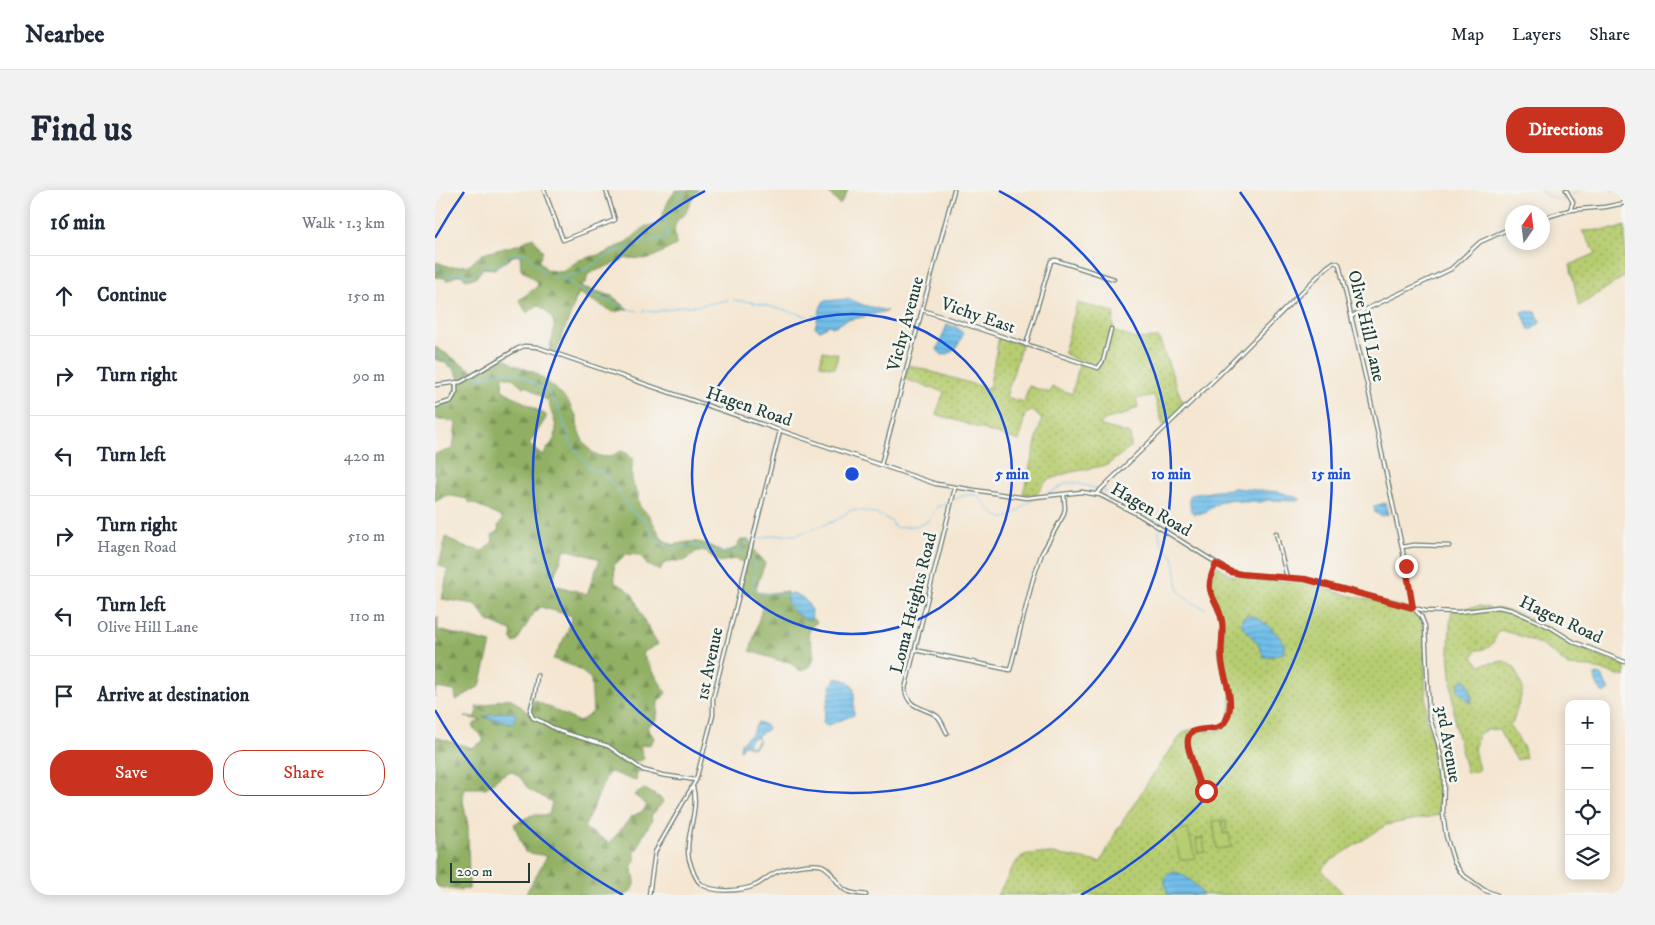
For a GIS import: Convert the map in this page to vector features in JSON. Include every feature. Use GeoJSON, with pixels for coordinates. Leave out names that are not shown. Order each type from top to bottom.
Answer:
{"type":"FeatureCollection","features":[{"type":"Feature","properties":{"kind":"street"},"geometry":{"type":"LineString","coordinates":[[544,190],[563,240],[615,220],[606,190]]}},
{"type":"Feature","properties":{"kind":"street","name":"Vichy Avenue"},"geometry":{"type":"LineString","coordinates":[[881,465],[954,190]]}},
{"type":"Feature","properties":{"kind":"street"},"geometry":{"type":"LineString","coordinates":[[1566,190],[1573,202],[1570,210]]}},
{"type":"Feature","properties":{"kind":"street"},"geometry":{"type":"LineString","coordinates":[[1550,216],[1570,210],[1625,203]]}},
{"type":"Feature","properties":{"kind":"street"},"geometry":{"type":"LineString","coordinates":[[1352,316],[1451,269],[1480,242],[1505,231]]}},
{"type":"Feature","properties":{"kind":"street","name":"Vichy East"},"geometry":{"type":"LineString","coordinates":[[1026,345],[1051,261],[1055,260],[1114,280]]}},
{"type":"Feature","properties":{"kind":"street","name":"Olive Hill Lane"},"geometry":{"type":"LineString","coordinates":[[1096,494],[1336,262],[1340,266],[1352,316],[1402,547],[1413,608]]}},
{"type":"Feature","properties":{"kind":"street","name":"Vichy East"},"geometry":{"type":"LineString","coordinates":[[921,310],[1098,368],[1101,366],[1111,329]]}},
{"type":"Feature","properties":{"kind":"street","name":"Hagen Road"},"geometry":{"type":"LineString","coordinates":[[435,384],[461,382],[517,349],[524,346],[533,346],[936,484],[1026,498],[1082,492],[1104,496],[1139,515],[1230,571],[1246,575],[1305,579],[1426,611],[1459,612],[1498,607],[1512,610],[1549,627],[1575,642],[1625,662]]}},
{"type":"Feature","properties":{"kind":"street"},"geometry":{"type":"LineString","coordinates":[[435,406],[451,401],[456,392],[456,382]]}},
{"type":"Feature","properties":{"kind":"street","name":"1st Avenue"},"geometry":{"type":"LineString","coordinates":[[649,895],[655,852],[696,780],[713,715],[713,698],[780,431]]}},
{"type":"Feature","properties":{"kind":"street","name":"Loma Heights Road"},"geometry":{"type":"LineString","coordinates":[[947,733],[938,717],[911,704],[906,698],[905,689],[955,488]]}},
{"type":"Feature","properties":{"kind":"street"},"geometry":{"type":"LineString","coordinates":[[915,650],[1010,670],[1040,560],[1047,543],[1063,516],[1065,509],[1064,495]]}},
{"type":"Feature","properties":{"kind":"street"},"geometry":{"type":"LineString","coordinates":[[1276,533],[1287,578]]}},
{"type":"Feature","properties":{"kind":"street"},"geometry":{"type":"LineString","coordinates":[[1402,547],[1414,545],[1449,546]]}},
{"type":"Feature","properties":{"kind":"street"},"geometry":{"type":"LineString","coordinates":[[1208,792],[1201,788],[1188,742],[1190,734],[1194,731],[1221,726],[1225,721],[1229,708],[1229,694],[1222,661],[1222,621],[1211,596],[1210,587],[1211,576],[1216,564]]}},
{"type":"Feature","properties":{"kind":"street","name":"3rd Avenue"},"geometry":{"type":"LineString","coordinates":[[1413,608],[1421,616],[1425,626],[1429,715],[1442,763],[1444,784],[1443,814],[1449,846],[1454,862],[1462,874],[1484,890],[1497,895]]}},
{"type":"Feature","properties":{"kind":"street"},"geometry":{"type":"LineString","coordinates":[[537,675],[535,694],[529,712],[533,718],[559,731],[607,746],[643,770],[696,780]]}},
{"type":"Feature","properties":{"kind":"street"},"geometry":{"type":"LineString","coordinates":[[693,788],[695,798],[689,857],[699,883],[713,889],[741,889],[755,886],[777,871],[797,866],[820,865],[847,891],[866,895]]}},
{"type":"Feature","properties":{"kind":"green space"},"geometry":{"type":"Polygon","coordinates":[[[676,190],[700,190],[695,194],[685,214],[678,219],[674,228],[676,245],[649,259],[627,258],[588,274],[586,282],[579,286],[612,296],[628,309],[613,312],[579,293],[556,354],[549,351],[554,330],[553,320],[550,315],[538,305],[527,313],[519,300],[537,287],[538,283],[521,269],[520,255],[513,256],[495,269],[483,268],[476,277],[466,280],[461,275],[457,275],[447,281],[445,278],[435,277],[435,263],[437,262],[450,267],[470,265],[482,254],[520,244],[533,237],[543,252],[539,261],[547,270],[562,272],[579,260],[605,253],[627,242],[646,226],[658,225],[669,200],[676,190]]]}},
{"type":"Feature","properties":{"kind":"green space"},"geometry":{"type":"Polygon","coordinates":[[[831,190],[848,190],[840,205],[828,192],[831,190]]]}},
{"type":"Feature","properties":{"kind":"green space"},"geometry":{"type":"Polygon","coordinates":[[[1625,226],[1625,276],[1579,306],[1570,265],[1596,253],[1582,231],[1616,229],[1625,226]]]}},
{"type":"Feature","properties":{"kind":"green space"},"geometry":{"type":"Polygon","coordinates":[[[1077,303],[1114,312],[1113,331],[1135,339],[1159,338],[1183,404],[1176,416],[1163,425],[1154,395],[1136,399],[1138,407],[1123,415],[1106,419],[1099,425],[1130,434],[1131,447],[1107,465],[1067,473],[1046,481],[1036,495],[1023,494],[1042,418],[1032,411],[1025,414],[1019,441],[936,414],[944,392],[904,379],[909,365],[989,389],[999,337],[1022,344],[1006,397],[1024,402],[1029,386],[1050,393],[1052,387],[1072,394],[1080,362],[1064,353],[1077,303]]]}},
{"type":"Feature","properties":{"kind":"green space"},"geometry":{"type":"Polygon","coordinates":[[[435,347],[478,373],[503,357],[514,365],[534,372],[555,388],[569,403],[577,416],[581,438],[590,450],[603,457],[622,451],[633,459],[632,481],[638,493],[640,507],[649,515],[662,539],[673,545],[699,542],[723,553],[736,548],[740,540],[750,540],[751,547],[765,563],[756,588],[757,591],[767,593],[787,592],[788,602],[798,615],[807,619],[812,618],[817,622],[811,627],[808,635],[812,645],[813,661],[806,669],[800,671],[790,662],[750,651],[762,608],[752,595],[740,591],[747,563],[735,559],[719,562],[706,552],[697,551],[684,561],[671,561],[663,564],[660,571],[647,565],[640,555],[626,554],[614,565],[615,583],[627,589],[633,596],[645,623],[658,644],[642,653],[666,693],[658,702],[657,720],[647,727],[654,738],[651,744],[640,746],[644,759],[630,761],[641,771],[637,772],[636,781],[611,772],[607,775],[584,828],[610,843],[631,817],[643,811],[647,805],[634,795],[645,789],[662,799],[663,802],[651,816],[652,820],[640,841],[638,849],[635,850],[635,861],[631,867],[635,882],[633,889],[626,895],[525,895],[547,856],[525,852],[514,824],[532,815],[549,815],[552,802],[528,789],[521,778],[511,771],[486,788],[464,788],[463,801],[468,826],[469,889],[455,890],[435,886],[435,737],[472,748],[484,741],[480,733],[473,729],[474,724],[481,720],[465,717],[474,718],[477,711],[476,707],[507,698],[513,700],[529,714],[534,700],[579,722],[593,712],[591,679],[576,667],[553,659],[567,633],[572,616],[541,607],[533,614],[514,643],[511,631],[488,621],[475,604],[442,599],[448,570],[439,565],[446,537],[464,547],[483,551],[493,541],[492,535],[499,531],[498,527],[503,518],[470,503],[467,499],[447,495],[435,502],[435,454],[453,449],[456,423],[435,418],[435,406],[451,401],[456,392],[456,382],[460,382],[457,373],[451,367],[435,359],[435,347]],[[503,376],[502,389],[504,391],[546,415],[546,418],[529,444],[544,455],[553,441],[556,431],[549,402],[526,386],[523,387],[514,379],[503,376]],[[565,549],[551,584],[587,594],[600,559],[565,549]],[[498,712],[497,714],[483,717],[512,723],[515,713],[498,712]]]}},
{"type":"Feature","properties":{"kind":"green space"},"geometry":{"type":"Polygon","coordinates":[[[823,351],[838,354],[835,368],[820,365],[823,351]]]}},
{"type":"Feature","properties":{"kind":"green space"},"geometry":{"type":"Polygon","coordinates":[[[1217,566],[1231,575],[1263,580],[1304,582],[1347,595],[1413,609],[1423,624],[1427,722],[1440,770],[1439,815],[1386,825],[1326,864],[1322,871],[1344,895],[997,895],[1017,862],[1026,855],[1046,853],[1101,862],[1117,830],[1182,734],[1188,730],[1214,731],[1224,728],[1231,702],[1224,660],[1222,617],[1211,587],[1213,574],[1217,566]]]}},
{"type":"Feature","properties":{"kind":"green space"},"geometry":{"type":"Polygon","coordinates":[[[1480,606],[1497,608],[1520,615],[1534,621],[1565,642],[1584,648],[1594,655],[1625,665],[1625,677],[1590,667],[1568,666],[1552,652],[1537,643],[1499,630],[1491,645],[1485,649],[1476,650],[1473,657],[1480,665],[1504,661],[1515,668],[1523,689],[1513,722],[1510,726],[1524,748],[1526,758],[1517,760],[1499,730],[1488,729],[1479,734],[1474,749],[1479,770],[1467,773],[1455,726],[1449,650],[1450,624],[1452,610],[1480,606]]]}},
{"type":"Feature","properties":{"kind":"green space"},"geometry":{"type":"Polygon","coordinates":[[[438,617],[438,630],[491,643],[480,686],[456,700],[455,691],[436,688],[435,697],[435,650],[439,639],[435,639],[435,620],[438,617]]]}},
{"type":"Feature","properties":{"kind":"green space"},"geometry":{"type":"Polygon","coordinates":[[[1221,820],[1222,828],[1222,821],[1225,820],[1227,829],[1223,830],[1223,834],[1229,833],[1231,847],[1217,849],[1213,821],[1221,820]]]}},
{"type":"Feature","properties":{"kind":"green space"},"geometry":{"type":"Polygon","coordinates":[[[1188,829],[1195,858],[1180,860],[1174,832],[1188,829]]]}},
{"type":"Feature","properties":{"kind":"green space"},"geometry":{"type":"Polygon","coordinates":[[[1203,838],[1205,852],[1198,853],[1196,839],[1203,838]]]}},
{"type":"Feature","properties":{"kind":"water"},"geometry":{"type":"Polygon","coordinates":[[[847,299],[887,311],[847,320],[833,327],[828,325],[820,330],[815,327],[824,301],[847,299]]]}},
{"type":"Feature","properties":{"kind":"water"},"geometry":{"type":"Polygon","coordinates":[[[1522,312],[1536,312],[1540,321],[1531,330],[1529,330],[1522,312]]]}},
{"type":"Feature","properties":{"kind":"water"},"geometry":{"type":"Polygon","coordinates":[[[947,325],[956,327],[963,334],[953,351],[942,355],[937,350],[947,325]]]}},
{"type":"Feature","properties":{"kind":"water"},"geometry":{"type":"Polygon","coordinates":[[[1235,488],[1280,492],[1301,499],[1297,501],[1267,500],[1262,502],[1241,502],[1231,499],[1220,502],[1204,513],[1194,514],[1191,511],[1189,498],[1191,495],[1235,488]]]}},
{"type":"Feature","properties":{"kind":"water"},"geometry":{"type":"Polygon","coordinates":[[[1385,503],[1388,514],[1381,516],[1375,513],[1374,506],[1385,503]]]}},
{"type":"Feature","properties":{"kind":"water"},"geometry":{"type":"Polygon","coordinates":[[[793,593],[808,603],[812,614],[810,620],[798,615],[788,603],[786,595],[793,593]]]}},
{"type":"Feature","properties":{"kind":"water"},"geometry":{"type":"Polygon","coordinates":[[[1246,615],[1263,621],[1273,630],[1284,644],[1284,653],[1264,657],[1258,644],[1241,624],[1242,619],[1246,615]]]}},
{"type":"Feature","properties":{"kind":"water"},"geometry":{"type":"Polygon","coordinates":[[[1595,675],[1602,676],[1609,691],[1604,693],[1600,690],[1595,675]]]}},
{"type":"Feature","properties":{"kind":"water"},"geometry":{"type":"Polygon","coordinates":[[[836,678],[844,680],[853,686],[854,715],[826,726],[823,722],[824,717],[832,684],[836,678]]]}},
{"type":"Feature","properties":{"kind":"water"},"geometry":{"type":"Polygon","coordinates":[[[1465,679],[1470,689],[1472,704],[1458,690],[1459,683],[1465,679]]]}},
{"type":"Feature","properties":{"kind":"water"},"geometry":{"type":"Polygon","coordinates":[[[512,712],[516,715],[513,723],[483,717],[488,717],[490,714],[512,712]]]}},
{"type":"Feature","properties":{"kind":"water"},"geometry":{"type":"Polygon","coordinates":[[[758,722],[767,726],[768,729],[758,735],[758,739],[756,737],[751,739],[747,746],[744,745],[740,750],[741,743],[752,733],[758,722]]]}},
{"type":"Feature","properties":{"kind":"water"},"geometry":{"type":"Polygon","coordinates":[[[758,739],[758,743],[754,748],[748,746],[752,747],[755,745],[758,739]]]}},
{"type":"Feature","properties":{"kind":"water"},"geometry":{"type":"Polygon","coordinates":[[[1173,872],[1190,880],[1203,895],[1168,895],[1164,879],[1173,872]]]}},
{"type":"Feature","properties":{"kind":"waterway"},"geometry":{"type":"LineString","coordinates":[[435,270],[439,269],[448,276],[458,272],[471,276],[484,265],[501,265],[511,253],[528,254],[545,275],[562,278],[579,273],[610,254],[641,243],[668,237],[664,220],[684,190]]}},
{"type":"Feature","properties":{"kind":"waterway"},"geometry":{"type":"LineString","coordinates":[[1540,190],[1547,196],[1556,199],[1562,200],[1568,197]]}},
{"type":"Feature","properties":{"kind":"waterway"},"geometry":{"type":"LineString","coordinates":[[1573,195],[1580,190]]}},
{"type":"Feature","properties":{"kind":"waterway"},"geometry":{"type":"LineString","coordinates":[[1611,190],[1619,190]]}},
{"type":"Feature","properties":{"kind":"waterway"},"geometry":{"type":"LineString","coordinates":[[562,278],[577,288],[628,309],[638,311]]}},
{"type":"Feature","properties":{"kind":"waterway"},"geometry":{"type":"LineString","coordinates":[[643,311],[655,312],[728,300]]}},
{"type":"Feature","properties":{"kind":"waterway"},"geometry":{"type":"LineString","coordinates":[[733,300],[751,302],[808,316]]}},
{"type":"Feature","properties":{"kind":"waterway"},"geometry":{"type":"LineString","coordinates":[[813,316],[818,316]]}},
{"type":"Feature","properties":{"kind":"waterway"},"geometry":{"type":"LineString","coordinates":[[435,354],[445,358],[461,371],[471,375]]}},
{"type":"Feature","properties":{"kind":"waterway"},"geometry":{"type":"LineString","coordinates":[[477,377],[482,378],[499,372],[517,373],[547,391],[558,406],[571,443],[588,467],[602,472],[617,489],[631,511],[645,520],[653,537],[671,548],[682,548],[692,545],[723,553],[738,551],[746,556]]}},
{"type":"Feature","properties":{"kind":"waterway"},"geometry":{"type":"LineString","coordinates":[[1045,495],[1067,483],[1076,483],[1098,489]]}},
{"type":"Feature","properties":{"kind":"waterway"},"geometry":{"type":"LineString","coordinates":[[1102,490],[1148,513],[1160,521],[1159,525]]}},
{"type":"Feature","properties":{"kind":"waterway"},"geometry":{"type":"LineString","coordinates":[[954,500],[967,495],[980,497],[992,511],[1003,518],[1011,516],[1033,500]]}},
{"type":"Feature","properties":{"kind":"waterway"},"geometry":{"type":"LineString","coordinates":[[755,540],[773,535],[796,535],[837,520],[849,511],[858,510],[874,513],[886,518],[892,522],[895,528],[920,525],[927,522],[937,507],[949,503]]}},
{"type":"Feature","properties":{"kind":"waterway"},"geometry":{"type":"LineString","coordinates":[[1159,530],[1160,540],[1174,560],[1180,592],[1188,600],[1206,609]]}},
{"type":"Feature","properties":{"kind":"waterway"},"geometry":{"type":"LineString","coordinates":[[738,551],[750,540]]}},
{"type":"Feature","properties":{"kind":"waterway"},"geometry":{"type":"LineString","coordinates":[[750,559],[754,561],[757,591],[760,593],[786,595]]}},
{"type":"Feature","properties":{"kind":"waterway"},"geometry":{"type":"LineString","coordinates":[[1226,563],[1229,577]]}},
{"type":"Feature","properties":{"kind":"route"},"geometry":{"type":"LineString","coordinates":[[1206,791],[1201,788],[1197,777],[1188,746],[1189,737],[1191,732],[1196,730],[1221,726],[1227,718],[1230,704],[1222,661],[1222,621],[1211,596],[1210,587],[1211,576],[1216,564],[1231,572],[1241,574],[1305,579],[1328,584],[1413,608],[1406,566]]}}]}
